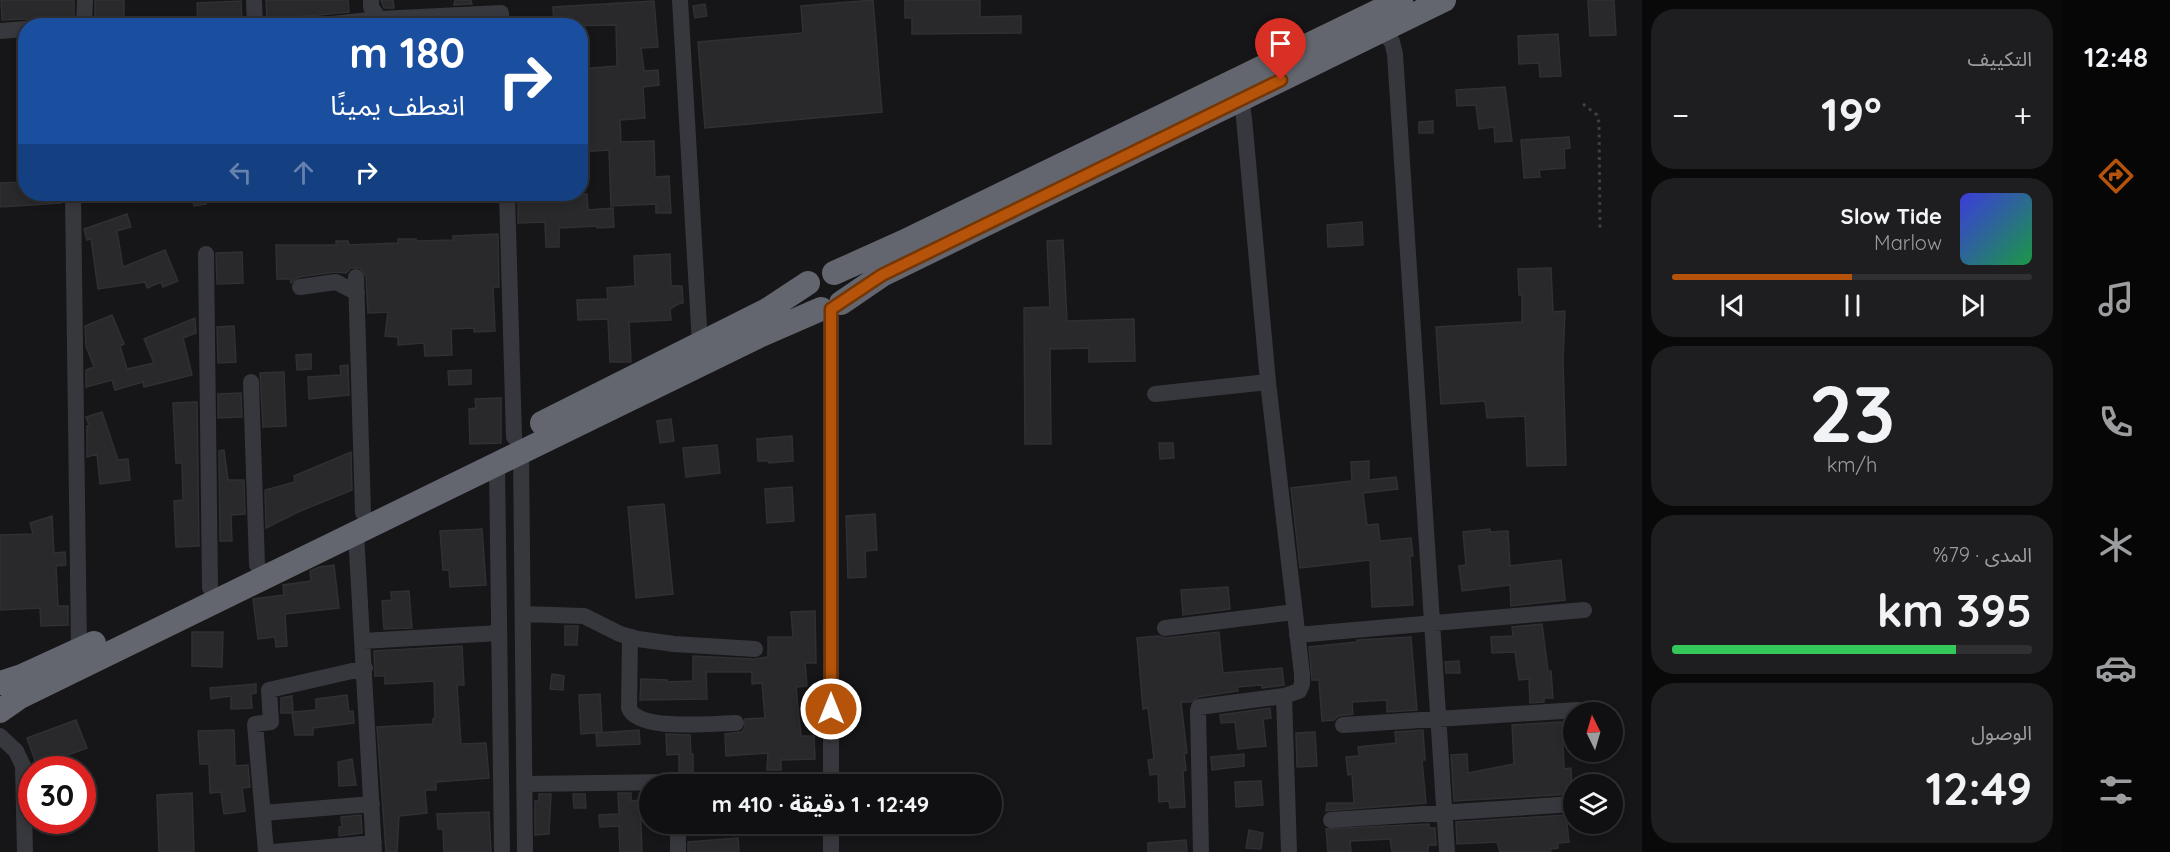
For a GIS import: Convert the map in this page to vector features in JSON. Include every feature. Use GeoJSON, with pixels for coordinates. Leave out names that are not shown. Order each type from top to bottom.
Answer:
{"type":"FeatureCollection","features":[{"type":"Feature","properties":{"kind":"highway"},"geometry":{"type":"LineString","coordinates":[[834,273],[903,242],[1401,0]]}},
{"type":"Feature","properties":{"kind":"highway"},"geometry":{"type":"LineString","coordinates":[[0,711],[20,697],[518,444],[759,336],[831,307],[882,275],[1444,0]]}},
{"type":"Feature","properties":{"kind":"highway"},"geometry":{"type":"LineString","coordinates":[[0,683],[22,676],[79,650],[257,564],[497,464],[518,444],[700,344],[767,310],[822,272],[839,276],[846,292],[831,307],[815,307],[807,296],[808,283]]}},
{"type":"Feature","properties":{"kind":"street"},"geometry":{"type":"LineString","coordinates":[[84,18],[85,0]]}},
{"type":"Feature","properties":{"kind":"street"},"geometry":{"type":"LineString","coordinates":[[254,0],[255,18]]}},
{"type":"Feature","properties":{"kind":"street"},"geometry":{"type":"LineString","coordinates":[[371,0],[371,7],[378,18]]}},
{"type":"Feature","properties":{"kind":"street"},"geometry":{"type":"LineString","coordinates":[[680,0],[700,344]]}},
{"type":"Feature","properties":{"kind":"street"},"geometry":{"type":"LineString","coordinates":[[385,18],[442,8],[501,14],[501,18]]}},
{"type":"Feature","properties":{"kind":"street"},"geometry":{"type":"LineString","coordinates":[[0,31],[18,30]]}},
{"type":"Feature","properties":{"kind":"street"},"geometry":{"type":"LineString","coordinates":[[1382,31],[1392,42],[1395,54],[1447,852]]}},
{"type":"Feature","properties":{"kind":"street"},"geometry":{"type":"LineString","coordinates":[[1201,852],[1199,707],[1284,696],[1299,691],[1302,684],[1268,382],[1241,100]]}},
{"type":"Feature","properties":{"kind":"street"},"geometry":{"type":"LineString","coordinates":[[73,201],[79,650]]}},
{"type":"Feature","properties":{"kind":"street"},"geometry":{"type":"LineString","coordinates":[[507,201],[518,444],[525,852]]}},
{"type":"Feature","properties":{"kind":"street"},"geometry":{"type":"LineString","coordinates":[[206,254],[210,588]]}},
{"type":"Feature","properties":{"kind":"street"},"geometry":{"type":"LineString","coordinates":[[273,852],[374,848],[359,523],[357,285],[336,282],[300,287]]}},
{"type":"Feature","properties":{"kind":"street"},"geometry":{"type":"LineString","coordinates":[[831,307],[831,774]]}},
{"type":"Feature","properties":{"kind":"street"},"geometry":{"type":"LineString","coordinates":[[251,382],[257,564]]}},
{"type":"Feature","properties":{"kind":"street"},"geometry":{"type":"LineString","coordinates":[[1155,394],[1268,382]]}},
{"type":"Feature","properties":{"kind":"street"},"geometry":{"type":"LineString","coordinates":[[497,464],[502,852]]}},
{"type":"Feature","properties":{"kind":"street"},"geometry":{"type":"LineString","coordinates":[[1297,635],[1584,610]]}},
{"type":"Feature","properties":{"kind":"street"},"geometry":{"type":"LineString","coordinates":[[1165,628],[1294,612]]}},
{"type":"Feature","properties":{"kind":"street"},"geometry":{"type":"LineString","coordinates":[[522,614],[584,616],[630,637],[674,644],[755,649]]}},
{"type":"Feature","properties":{"kind":"street"},"geometry":{"type":"LineString","coordinates":[[363,641],[499,633]]}},
{"type":"Feature","properties":{"kind":"street"},"geometry":{"type":"LineString","coordinates":[[630,637],[629,708],[631,714],[640,719],[662,724],[736,723]]}},
{"type":"Feature","properties":{"kind":"street"},"geometry":{"type":"LineString","coordinates":[[266,852],[255,724],[271,722],[268,690],[365,668]]}},
{"type":"Feature","properties":{"kind":"street"},"geometry":{"type":"LineString","coordinates":[[1284,696],[1289,852]]}},
{"type":"Feature","properties":{"kind":"street"},"geometry":{"type":"LineString","coordinates":[[1343,725],[1563,711]]}},
{"type":"Feature","properties":{"kind":"street"},"geometry":{"type":"LineString","coordinates":[[0,736],[16,751],[23,766],[25,852]]}},
{"type":"Feature","properties":{"kind":"street"},"geometry":{"type":"LineString","coordinates":[[524,784],[639,783]]}},
{"type":"Feature","properties":{"kind":"street"},"geometry":{"type":"LineString","coordinates":[[263,813],[372,804]]}},
{"type":"Feature","properties":{"kind":"street"},"geometry":{"type":"LineString","coordinates":[[1331,820],[1563,805]]}},
{"type":"Feature","properties":{"kind":"street"},"geometry":{"type":"LineString","coordinates":[[678,834],[678,852]]}},
{"type":"Feature","properties":{"kind":"street"},"geometry":{"type":"LineString","coordinates":[[831,834],[831,852]]}},
{"type":"Feature","properties":{"kind":"path"},"geometry":{"type":"LineString","coordinates":[[1583,104],[1597,115],[1599,123],[1600,231]]}},
{"type":"Feature","properties":{"kind":"building"},"geometry":{"type":"Polygon","coordinates":[[[1,0],[74,0],[74,16],[71,18],[2,20],[1,0]]]}},
{"type":"Feature","properties":{"kind":"building"},"geometry":{"type":"Polygon","coordinates":[[[95,0],[124,0],[124,18],[95,18],[95,0]]]}},
{"type":"Feature","properties":{"kind":"building"},"geometry":{"type":"Polygon","coordinates":[[[266,0],[348,0],[349,12],[267,18],[266,0]]]}},
{"type":"Feature","properties":{"kind":"building"},"geometry":{"type":"Polygon","coordinates":[[[381,0],[393,0],[394,8],[384,8],[381,0]]]}},
{"type":"Feature","properties":{"kind":"building"},"geometry":{"type":"Polygon","coordinates":[[[455,0],[471,0],[472,4],[454,5],[455,0]]]}},
{"type":"Feature","properties":{"kind":"building"},"geometry":{"type":"Polygon","coordinates":[[[873,0],[882,112],[705,128],[698,42],[803,33],[801,6],[873,0]]]}},
{"type":"Feature","properties":{"kind":"building"},"geometry":{"type":"Polygon","coordinates":[[[905,0],[980,0],[980,17],[1021,16],[1021,33],[912,34],[912,18],[905,18],[905,0]]]}},
{"type":"Feature","properties":{"kind":"building"},"geometry":{"type":"Polygon","coordinates":[[[1588,0],[1614,0],[1616,35],[1590,36],[1588,0]]]}},
{"type":"Feature","properties":{"kind":"building"},"geometry":{"type":"Polygon","coordinates":[[[241,1],[242,18],[198,18],[197,3],[241,1]]]}},
{"type":"Feature","properties":{"kind":"building"},"geometry":{"type":"Polygon","coordinates":[[[654,1],[658,47],[641,48],[644,71],[658,70],[659,85],[643,87],[645,118],[620,120],[621,142],[654,141],[655,177],[669,176],[671,213],[656,213],[656,204],[611,206],[609,150],[588,151],[588,68],[617,66],[616,25],[588,25],[588,18],[554,18],[553,7],[654,1]]]}},
{"type":"Feature","properties":{"kind":"building"},"geometry":{"type":"Polygon","coordinates":[[[705,4],[707,16],[695,18],[693,6],[705,4]]]}},
{"type":"Feature","properties":{"kind":"building"},"geometry":{"type":"Polygon","coordinates":[[[1558,34],[1561,76],[1540,77],[1539,63],[1519,64],[1518,36],[1558,34]]]}},
{"type":"Feature","properties":{"kind":"building"},"geometry":{"type":"Polygon","coordinates":[[[1505,87],[1512,141],[1495,142],[1494,127],[1479,129],[1476,105],[1457,106],[1456,90],[1505,87]]]}},
{"type":"Feature","properties":{"kind":"building"},"geometry":{"type":"Polygon","coordinates":[[[1433,121],[1433,133],[1419,133],[1419,122],[1433,121]]]}},
{"type":"Feature","properties":{"kind":"building"},"geometry":{"type":"Polygon","coordinates":[[[1569,137],[1570,148],[1564,149],[1565,168],[1539,170],[1540,177],[1524,178],[1521,140],[1569,137]]]}},
{"type":"Feature","properties":{"kind":"building"},"geometry":{"type":"Polygon","coordinates":[[[18,182],[18,201],[61,201],[61,203],[0,207],[0,183],[18,182]]]}},
{"type":"Feature","properties":{"kind":"building"},"geometry":{"type":"Polygon","coordinates":[[[193,201],[205,201],[206,204],[194,206],[193,201]]]}},
{"type":"Feature","properties":{"kind":"building"},"geometry":{"type":"Polygon","coordinates":[[[518,201],[587,201],[588,210],[613,208],[614,227],[559,228],[559,247],[546,247],[545,222],[518,223],[518,201]]]}},
{"type":"Feature","properties":{"kind":"building"},"geometry":{"type":"Polygon","coordinates":[[[127,214],[131,227],[117,231],[123,267],[165,250],[178,281],[163,287],[161,282],[147,288],[145,282],[98,289],[91,239],[87,240],[84,229],[127,214]]]}},
{"type":"Feature","properties":{"kind":"building"},"geometry":{"type":"Polygon","coordinates":[[[1362,222],[1363,245],[1328,247],[1327,225],[1362,222]]]}},
{"type":"Feature","properties":{"kind":"building"},"geometry":{"type":"Polygon","coordinates":[[[498,234],[499,287],[493,287],[495,331],[474,332],[474,328],[451,329],[452,355],[425,356],[424,343],[398,345],[398,337],[385,336],[388,312],[368,313],[366,276],[360,268],[351,268],[346,273],[335,272],[299,277],[291,283],[290,279],[277,279],[276,245],[336,245],[336,241],[348,241],[349,245],[398,243],[398,239],[453,240],[453,236],[498,234]]]}},
{"type":"Feature","properties":{"kind":"building"},"geometry":{"type":"Polygon","coordinates":[[[1063,240],[1067,321],[1134,319],[1135,361],[1089,362],[1089,348],[1050,349],[1051,444],[1025,444],[1024,308],[1050,307],[1047,241],[1063,240]]]}},
{"type":"Feature","properties":{"kind":"building"},"geometry":{"type":"Polygon","coordinates":[[[242,252],[243,283],[217,284],[216,253],[242,252]]]}},
{"type":"Feature","properties":{"kind":"building"},"geometry":{"type":"Polygon","coordinates":[[[670,254],[671,286],[682,286],[683,303],[670,309],[671,320],[629,322],[631,362],[610,362],[608,319],[578,320],[577,300],[608,299],[607,288],[635,286],[634,256],[670,254]]]}},
{"type":"Feature","properties":{"kind":"building"},"geometry":{"type":"Polygon","coordinates":[[[1551,268],[1553,312],[1565,311],[1563,360],[1566,465],[1527,466],[1525,416],[1487,418],[1485,401],[1441,404],[1436,327],[1522,322],[1522,295],[1519,295],[1518,269],[1551,268]]]}},
{"type":"Feature","properties":{"kind":"building"},"geometry":{"type":"Polygon","coordinates":[[[112,315],[124,344],[120,346],[127,369],[154,363],[144,339],[195,318],[196,333],[183,338],[192,375],[144,387],[143,382],[115,390],[112,380],[86,387],[86,370],[94,367],[86,346],[85,326],[112,315]]]}},
{"type":"Feature","properties":{"kind":"building"},"geometry":{"type":"Polygon","coordinates":[[[234,326],[236,362],[218,363],[217,327],[234,326]]]}},
{"type":"Feature","properties":{"kind":"building"},"geometry":{"type":"Polygon","coordinates":[[[311,354],[311,369],[297,370],[296,355],[311,354]]]}},
{"type":"Feature","properties":{"kind":"building"},"geometry":{"type":"Polygon","coordinates":[[[348,365],[349,395],[309,399],[308,377],[341,375],[340,366],[348,365]]]}},
{"type":"Feature","properties":{"kind":"building"},"geometry":{"type":"Polygon","coordinates":[[[471,370],[471,384],[449,385],[448,371],[471,370]]]}},
{"type":"Feature","properties":{"kind":"building"},"geometry":{"type":"Polygon","coordinates":[[[284,372],[286,426],[263,427],[260,373],[284,372]]]}},
{"type":"Feature","properties":{"kind":"building"},"geometry":{"type":"Polygon","coordinates":[[[241,393],[242,417],[218,418],[218,394],[241,393]]]}},
{"type":"Feature","properties":{"kind":"building"},"geometry":{"type":"Polygon","coordinates":[[[501,398],[501,443],[470,444],[469,409],[476,408],[475,399],[501,398]]]}},
{"type":"Feature","properties":{"kind":"building"},"geometry":{"type":"Polygon","coordinates":[[[197,402],[199,546],[176,547],[174,501],[183,500],[182,463],[176,463],[173,403],[197,402]]]}},
{"type":"Feature","properties":{"kind":"building"},"geometry":{"type":"Polygon","coordinates":[[[102,412],[118,460],[128,459],[130,480],[100,484],[97,454],[87,457],[87,426],[89,425],[86,417],[102,412]]]}},
{"type":"Feature","properties":{"kind":"building"},"geometry":{"type":"Polygon","coordinates":[[[671,419],[674,441],[660,443],[657,421],[671,419]]]}},
{"type":"Feature","properties":{"kind":"building"},"geometry":{"type":"Polygon","coordinates":[[[792,436],[793,461],[769,463],[769,461],[758,461],[757,439],[792,436]]]}},
{"type":"Feature","properties":{"kind":"building"},"geometry":{"type":"Polygon","coordinates":[[[1159,443],[1173,443],[1174,458],[1160,459],[1159,443]]]}},
{"type":"Feature","properties":{"kind":"building"},"geometry":{"type":"Polygon","coordinates":[[[717,445],[720,473],[686,477],[683,448],[717,445]]]}},
{"type":"Feature","properties":{"kind":"building"},"geometry":{"type":"Polygon","coordinates":[[[224,450],[228,480],[244,480],[245,514],[231,515],[232,541],[220,541],[219,451],[224,450]]]}},
{"type":"Feature","properties":{"kind":"building"},"geometry":{"type":"Polygon","coordinates":[[[351,452],[352,490],[266,528],[265,490],[295,482],[294,476],[351,452]]]}},
{"type":"Feature","properties":{"kind":"building"},"geometry":{"type":"Polygon","coordinates":[[[1369,461],[1369,480],[1396,477],[1398,489],[1363,493],[1367,525],[1378,524],[1380,541],[1411,538],[1413,605],[1372,607],[1370,560],[1300,568],[1291,488],[1352,481],[1351,462],[1369,461]]]}},
{"type":"Feature","properties":{"kind":"building"},"geometry":{"type":"Polygon","coordinates":[[[792,487],[794,521],[767,523],[765,489],[792,487]]]}},
{"type":"Feature","properties":{"kind":"building"},"geometry":{"type":"Polygon","coordinates":[[[664,504],[673,594],[636,598],[628,507],[664,504]]]}},
{"type":"Feature","properties":{"kind":"building"},"geometry":{"type":"Polygon","coordinates":[[[875,514],[877,550],[865,551],[866,577],[848,578],[846,516],[875,514]]]}},
{"type":"Feature","properties":{"kind":"building"},"geometry":{"type":"Polygon","coordinates":[[[52,516],[54,553],[65,552],[66,565],[56,566],[58,606],[68,606],[68,625],[41,626],[40,608],[0,610],[0,535],[33,534],[30,523],[52,516]]]}},
{"type":"Feature","properties":{"kind":"building"},"geometry":{"type":"Polygon","coordinates":[[[482,529],[486,585],[450,587],[449,570],[443,570],[440,531],[482,529]]]}},
{"type":"Feature","properties":{"kind":"building"},"geometry":{"type":"Polygon","coordinates":[[[1490,529],[1490,532],[1508,531],[1510,566],[1561,560],[1565,600],[1511,606],[1510,585],[1462,591],[1459,566],[1466,565],[1463,532],[1490,529]]]}},
{"type":"Feature","properties":{"kind":"building"},"geometry":{"type":"Polygon","coordinates":[[[334,565],[339,608],[285,614],[287,646],[276,647],[275,637],[258,639],[253,599],[284,595],[283,585],[311,581],[310,571],[334,565]]]}},
{"type":"Feature","properties":{"kind":"building"},"geometry":{"type":"Polygon","coordinates":[[[1228,587],[1230,609],[1183,615],[1181,590],[1228,587]]]}},
{"type":"Feature","properties":{"kind":"building"},"geometry":{"type":"Polygon","coordinates":[[[409,591],[412,628],[384,629],[382,601],[392,600],[391,592],[409,591]]]}},
{"type":"Feature","properties":{"kind":"building"},"geometry":{"type":"Polygon","coordinates":[[[815,611],[816,663],[805,663],[807,686],[796,687],[801,736],[814,736],[815,759],[781,760],[781,770],[767,770],[768,753],[726,756],[725,734],[742,732],[745,719],[765,718],[762,683],[752,684],[752,672],[706,672],[707,699],[640,700],[641,679],[667,680],[667,682],[693,681],[693,656],[754,659],[768,657],[768,637],[793,637],[791,612],[815,611]]]}},
{"type":"Feature","properties":{"kind":"building"},"geometry":{"type":"Polygon","coordinates":[[[1542,624],[1548,671],[1551,671],[1553,698],[1544,698],[1544,702],[1530,703],[1529,679],[1519,680],[1515,652],[1492,653],[1491,637],[1513,636],[1512,627],[1542,624]]]}},
{"type":"Feature","properties":{"kind":"building"},"geometry":{"type":"Polygon","coordinates":[[[565,626],[578,626],[577,645],[565,645],[565,626]]]}},
{"type":"Feature","properties":{"kind":"building"},"geometry":{"type":"Polygon","coordinates":[[[192,632],[223,632],[222,667],[192,666],[192,632]]]}},
{"type":"Feature","properties":{"kind":"building"},"geometry":{"type":"Polygon","coordinates":[[[1219,632],[1223,673],[1282,668],[1284,685],[1262,688],[1262,685],[1237,687],[1238,691],[1181,702],[1187,753],[1184,753],[1186,770],[1183,771],[1185,807],[1170,808],[1169,801],[1159,802],[1158,774],[1150,775],[1148,760],[1154,759],[1148,708],[1143,709],[1137,638],[1158,636],[1166,638],[1219,632]]]}},
{"type":"Feature","properties":{"kind":"building"},"geometry":{"type":"Polygon","coordinates":[[[1411,637],[1417,710],[1387,712],[1387,700],[1352,702],[1353,714],[1322,721],[1319,680],[1312,680],[1309,647],[1357,642],[1357,640],[1411,637]]]}},
{"type":"Feature","properties":{"kind":"building"},"geometry":{"type":"Polygon","coordinates":[[[462,646],[464,685],[457,685],[461,744],[486,743],[489,778],[436,782],[436,790],[425,790],[427,813],[399,816],[397,852],[386,852],[377,727],[433,724],[435,718],[434,681],[385,684],[385,676],[375,676],[374,651],[462,646]]]}},
{"type":"Feature","properties":{"kind":"building"},"geometry":{"type":"Polygon","coordinates":[[[1459,661],[1460,673],[1446,673],[1445,662],[1459,661]]]}},
{"type":"Feature","properties":{"kind":"building"},"geometry":{"type":"Polygon","coordinates":[[[552,674],[564,676],[563,690],[550,689],[552,674]]]}},
{"type":"Feature","properties":{"kind":"building"},"geometry":{"type":"Polygon","coordinates":[[[256,684],[256,693],[251,694],[252,708],[231,709],[231,696],[211,699],[210,688],[256,684]]]}},
{"type":"Feature","properties":{"kind":"building"},"geometry":{"type":"Polygon","coordinates":[[[600,694],[602,732],[581,734],[579,695],[600,694]]]}},
{"type":"Feature","properties":{"kind":"building"},"geometry":{"type":"Polygon","coordinates":[[[347,695],[349,712],[353,711],[354,723],[313,728],[313,735],[295,735],[292,713],[281,713],[281,698],[292,696],[293,712],[316,710],[316,699],[347,695]]]}},
{"type":"Feature","properties":{"kind":"building"},"geometry":{"type":"Polygon","coordinates":[[[1270,708],[1271,718],[1263,719],[1266,746],[1238,749],[1235,722],[1221,723],[1220,715],[1270,708]]]}},
{"type":"Feature","properties":{"kind":"building"},"geometry":{"type":"Polygon","coordinates":[[[76,720],[87,748],[65,756],[33,756],[27,738],[76,720]]]}},
{"type":"Feature","properties":{"kind":"building"},"geometry":{"type":"Polygon","coordinates":[[[1562,722],[1564,769],[1571,768],[1571,774],[1563,774],[1563,795],[1454,801],[1451,755],[1467,754],[1468,773],[1514,764],[1512,725],[1562,722]]]}},
{"type":"Feature","properties":{"kind":"building"},"geometry":{"type":"Polygon","coordinates":[[[234,730],[235,766],[248,765],[250,787],[242,788],[245,811],[224,814],[221,792],[210,793],[209,764],[200,764],[198,731],[234,730]]]}},
{"type":"Feature","properties":{"kind":"building"},"geometry":{"type":"Polygon","coordinates":[[[639,730],[640,744],[597,746],[596,733],[639,730]]]}},
{"type":"Feature","properties":{"kind":"building"},"geometry":{"type":"Polygon","coordinates":[[[1423,730],[1425,760],[1422,760],[1426,803],[1326,811],[1327,803],[1354,803],[1352,774],[1348,775],[1346,757],[1359,756],[1358,747],[1396,743],[1395,732],[1423,730]]]}},
{"type":"Feature","properties":{"kind":"building"},"geometry":{"type":"Polygon","coordinates":[[[1315,732],[1317,766],[1297,767],[1296,733],[1315,732]]]}},
{"type":"Feature","properties":{"kind":"building"},"geometry":{"type":"Polygon","coordinates":[[[666,734],[690,735],[693,771],[679,771],[679,754],[667,755],[666,734]]]}},
{"type":"Feature","properties":{"kind":"building"},"geometry":{"type":"Polygon","coordinates":[[[1244,754],[1244,766],[1212,770],[1211,757],[1244,754]]]}},
{"type":"Feature","properties":{"kind":"building"},"geometry":{"type":"Polygon","coordinates":[[[352,759],[356,785],[339,786],[338,762],[352,759]]]}},
{"type":"Feature","properties":{"kind":"building"},"geometry":{"type":"Polygon","coordinates":[[[1261,781],[1263,805],[1236,807],[1235,782],[1261,781]]]}},
{"type":"Feature","properties":{"kind":"building"},"geometry":{"type":"Polygon","coordinates":[[[192,793],[194,852],[159,852],[157,795],[192,793]]]}},
{"type":"Feature","properties":{"kind":"building"},"geometry":{"type":"Polygon","coordinates":[[[618,793],[631,793],[631,801],[639,800],[639,834],[641,834],[642,852],[620,852],[619,826],[600,827],[599,815],[619,814],[618,793]]]}},
{"type":"Feature","properties":{"kind":"building"},"geometry":{"type":"Polygon","coordinates":[[[539,794],[551,794],[549,834],[535,835],[535,801],[539,801],[539,794]]]}},
{"type":"Feature","properties":{"kind":"building"},"geometry":{"type":"Polygon","coordinates":[[[573,794],[585,794],[586,808],[574,808],[573,794]]]}},
{"type":"Feature","properties":{"kind":"building"},"geometry":{"type":"Polygon","coordinates":[[[489,812],[491,852],[444,852],[443,829],[438,829],[437,814],[489,812]]]}},
{"type":"Feature","properties":{"kind":"building"},"geometry":{"type":"Polygon","coordinates":[[[361,815],[362,833],[339,836],[339,827],[342,827],[341,817],[361,815]]]}},
{"type":"Feature","properties":{"kind":"building"},"geometry":{"type":"Polygon","coordinates":[[[1563,815],[1563,834],[1568,834],[1569,842],[1558,843],[1558,848],[1550,849],[1551,852],[1500,852],[1497,842],[1457,844],[1456,822],[1563,815]]]}},
{"type":"Feature","properties":{"kind":"building"},"geometry":{"type":"Polygon","coordinates":[[[1429,824],[1429,828],[1435,828],[1436,845],[1428,845],[1428,852],[1392,852],[1390,839],[1350,841],[1351,852],[1328,852],[1326,829],[1429,824]]]}},
{"type":"Feature","properties":{"kind":"building"},"geometry":{"type":"Polygon","coordinates":[[[1249,830],[1263,833],[1261,849],[1246,848],[1249,830]]]}},
{"type":"Feature","properties":{"kind":"building"},"geometry":{"type":"Polygon","coordinates":[[[738,838],[739,852],[688,852],[688,842],[738,838]]]}},
{"type":"Feature","properties":{"kind":"building"},"geometry":{"type":"Polygon","coordinates":[[[1186,840],[1187,852],[1148,852],[1148,843],[1186,840]]]}},
{"type":"Feature","properties":{"kind":"route"},"geometry":{"type":"LineString","coordinates":[[831,709],[831,309],[882,275],[1281,80]]}}]}
